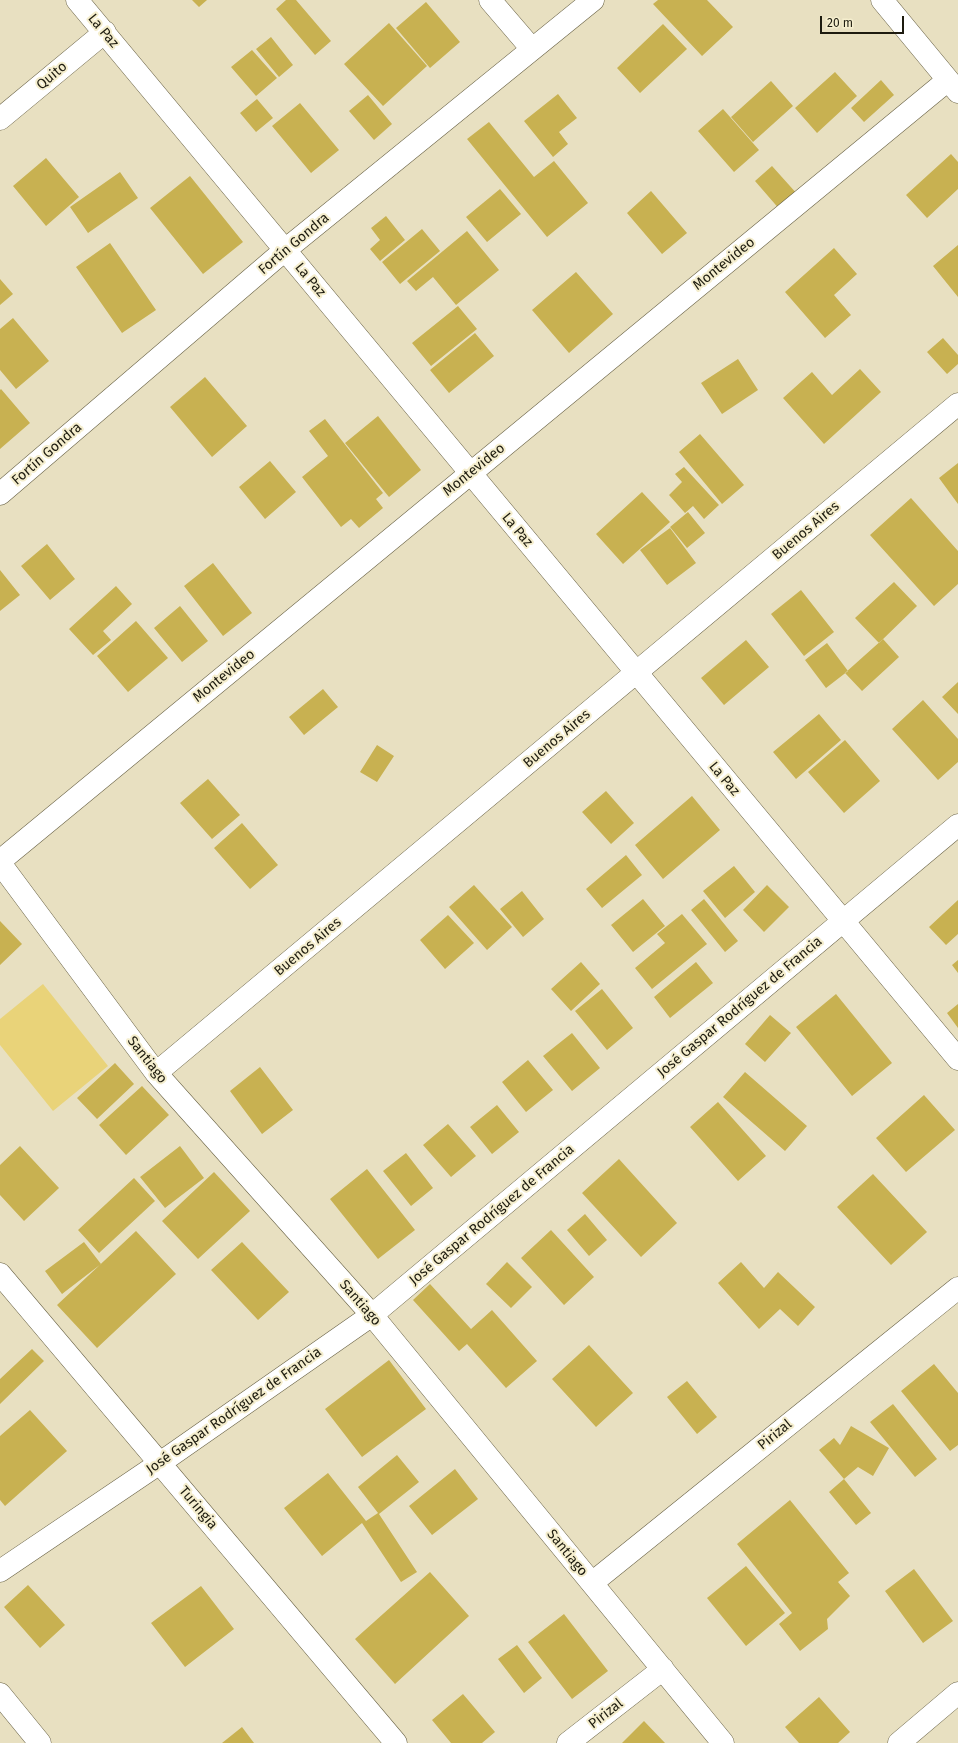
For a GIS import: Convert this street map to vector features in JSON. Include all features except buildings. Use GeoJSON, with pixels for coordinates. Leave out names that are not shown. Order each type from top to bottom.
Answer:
{"type":"FeatureCollection","features":[{"type":"Feature","properties":{"kind":"street","name":"La Paz"},"geometry":{"type":"LineString","coordinates":[[77,0],[958,1059]]}},
{"type":"Feature","properties":{"kind":"street"},"geometry":{"type":"LineString","coordinates":[[490,0],[532,50]]}},
{"type":"Feature","properties":{"kind":"street","name":"Fortín Gondra"},"geometry":{"type":"LineString","coordinates":[[0,494],[285,250],[593,0]]}},
{"type":"Feature","properties":{"kind":"street"},"geometry":{"type":"LineString","coordinates":[[882,0],[953,86]]}},
{"type":"Feature","properties":{"kind":"street","name":"Quito"},"geometry":{"type":"LineString","coordinates":[[0,119],[105,32]]}},
{"type":"Feature","properties":{"kind":"street","name":"Montevideo"},"geometry":{"type":"LineString","coordinates":[[0,862],[470,473],[953,86]]}},
{"type":"Feature","properties":{"kind":"street","name":"Buenos Aires"},"geometry":{"type":"LineString","coordinates":[[156,1073],[958,404]]}},
{"type":"Feature","properties":{"kind":"street","name":"José Gaspar Rodríguez de Francia"},"geometry":{"type":"LineString","coordinates":[[0,1571],[160,1463],[372,1315],[958,825]]}},
{"type":"Feature","properties":{"kind":"street","name":"Santiago"},"geometry":{"type":"LineString","coordinates":[[0,862],[156,1073],[372,1315],[723,1743]]}},
{"type":"Feature","properties":{"kind":"street","name":"Turingia"},"geometry":{"type":"LineString","coordinates":[[0,1274],[396,1743]]}},
{"type":"Feature","properties":{"kind":"street","name":"Pirizal"},"geometry":{"type":"LineString","coordinates":[[592,1583],[958,1288]]}},
{"type":"Feature","properties":{"kind":"street","name":"Pirizal"},"geometry":{"type":"LineString","coordinates":[[568,1743],[663,1670]]}},
{"type":"Feature","properties":{"kind":"street"},"geometry":{"type":"LineString","coordinates":[[899,1743],[958,1693]]}},
{"type":"Feature","properties":{"kind":"street"},"geometry":{"type":"LineString","coordinates":[[0,1694],[40,1743]]}},
{"type":"Feature","properties":{"kind":"shaded area"},"geometry":{"type":"Polygon","coordinates":[[[43,984],[108,1066],[53,1111],[0,1045],[0,1019],[43,984]]]}}]}
